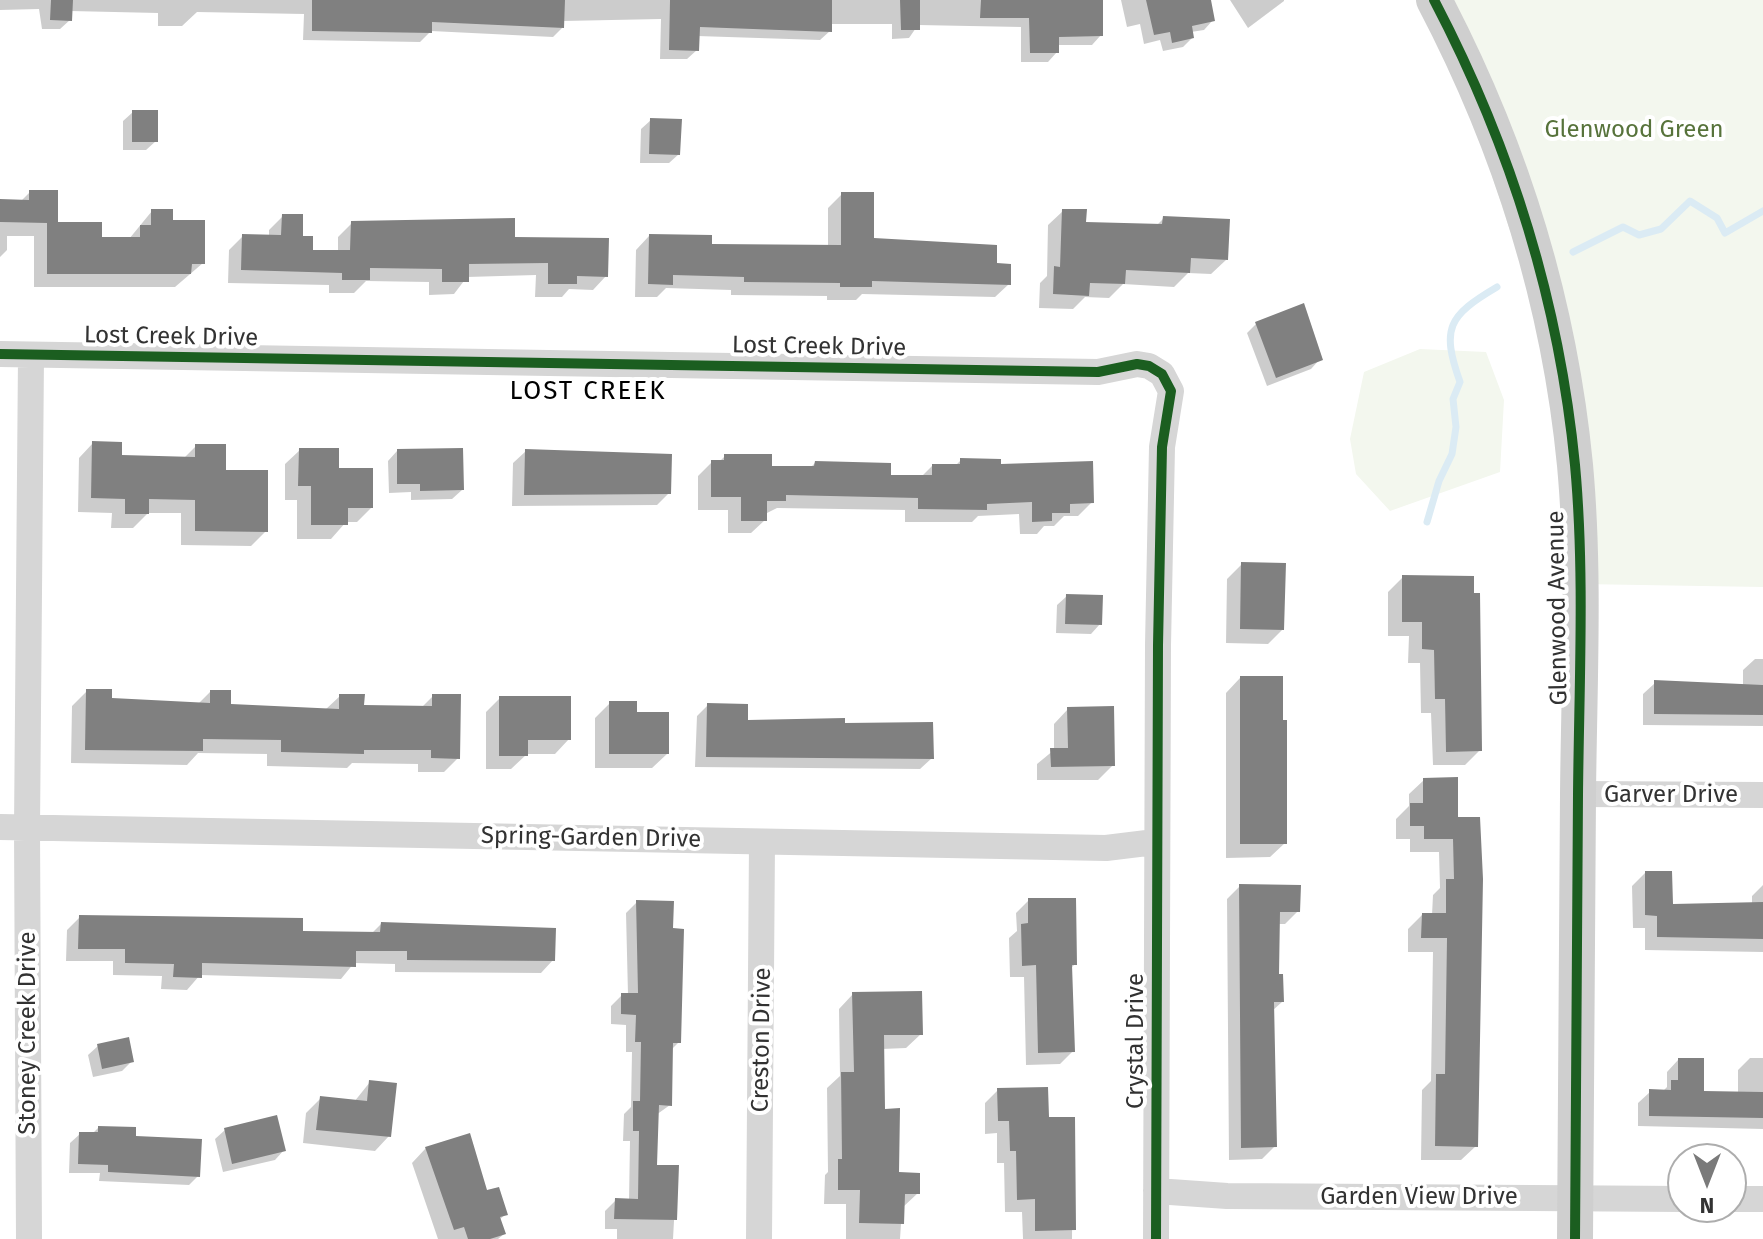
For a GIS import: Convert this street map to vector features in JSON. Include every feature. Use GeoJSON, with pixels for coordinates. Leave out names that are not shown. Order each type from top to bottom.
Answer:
{"type":"FeatureCollection","features":[{"type":"Feature","properties":{"kind":"street","name":"Glenwood Avenue"},"geometry":{"type":"LineString","coordinates":[[1434,0],[1487,109],[1508,162],[1532,240],[1558,347],[1575,468],[1580,584],[1575,1239]]}},
{"type":"Feature","properties":{"kind":"street","name":"Lost Creek Drive"},"geometry":{"type":"LineString","coordinates":[[0,354],[1098,372],[1137,364],[1149,366],[1162,374],[1171,391],[1162,447],[1155,842]]}},
{"type":"Feature","properties":{"kind":"street"},"geometry":{"type":"LineString","coordinates":[[27,828],[31,356]]}},
{"type":"Feature","properties":{"kind":"street","name":"Garver Drive"},"geometry":{"type":"LineString","coordinates":[[1578,794],[1763,795]]}},
{"type":"Feature","properties":{"kind":"street","name":"Spring-Garden Drive"},"geometry":{"type":"LineString","coordinates":[[0,827],[1106,848],[1155,842]]}},
{"type":"Feature","properties":{"kind":"street","name":"Stoney Creek Drive"},"geometry":{"type":"LineString","coordinates":[[27,828],[29,1239]]}},
{"type":"Feature","properties":{"kind":"street","name":"Creston Drive"},"geometry":{"type":"LineString","coordinates":[[759,1239],[762,842]]}},
{"type":"Feature","properties":{"kind":"street","name":"Crystal Drive"},"geometry":{"type":"LineString","coordinates":[[1155,842],[1156,1239]]}},
{"type":"Feature","properties":{"kind":"street","name":"Garden View Drive"},"geometry":{"type":"LineString","coordinates":[[1156,1191],[1227,1196],[1667,1199]]}},
{"type":"Feature","properties":{"kind":"green space","name":"Glenwood Green"},"geometry":{"type":"Polygon","coordinates":[[[1434,0],[1763,0],[1763,587],[1580,584],[1568,406],[1434,0]]]}},
{"type":"Feature","properties":{"kind":"green space"},"geometry":{"type":"Polygon","coordinates":[[[1420,349],[1486,352],[1504,400],[1500,472],[1390,511],[1356,474],[1350,439],[1364,372],[1420,349]]]}},
{"type":"Feature","properties":{"kind":"building"},"geometry":{"type":"Polygon","coordinates":[[[51,0],[73,0],[72,21],[50,20],[51,0]]]}},
{"type":"Feature","properties":{"kind":"building"},"geometry":{"type":"Polygon","coordinates":[[[312,0],[565,0],[564,28],[432,22],[432,33],[312,31],[312,0]]]}},
{"type":"Feature","properties":{"kind":"building"},"geometry":{"type":"Polygon","coordinates":[[[670,0],[832,0],[832,32],[700,27],[699,51],[669,50],[670,0]]]}},
{"type":"Feature","properties":{"kind":"building"},"geometry":{"type":"Polygon","coordinates":[[[900,0],[920,0],[920,30],[901,30],[900,0]]]}},
{"type":"Feature","properties":{"kind":"building"},"geometry":{"type":"Polygon","coordinates":[[[981,0],[1103,0],[1103,36],[1059,37],[1059,53],[1030,53],[1029,18],[980,18],[981,0]]]}},
{"type":"Feature","properties":{"kind":"building"},"geometry":{"type":"Polygon","coordinates":[[[1146,0],[1211,0],[1215,21],[1192,26],[1194,38],[1172,43],[1170,32],[1154,35],[1146,0]]]}},
{"type":"Feature","properties":{"kind":"building"},"geometry":{"type":"Polygon","coordinates":[[[132,110],[158,110],[158,142],[132,142],[132,110]]]}},
{"type":"Feature","properties":{"kind":"building"},"geometry":{"type":"Polygon","coordinates":[[[650,118],[682,119],[680,155],[649,154],[650,118]]]}},
{"type":"Feature","properties":{"kind":"building"},"geometry":{"type":"Polygon","coordinates":[[[29,190],[58,190],[58,222],[102,222],[102,237],[140,237],[140,225],[151,225],[151,209],[173,209],[173,220],[205,220],[205,264],[192,264],[191,274],[47,274],[47,223],[0,222],[0,199],[29,200],[29,190]]]}},
{"type":"Feature","properties":{"kind":"building"},"geometry":{"type":"Polygon","coordinates":[[[841,192],[874,192],[874,238],[997,245],[997,263],[1011,264],[1011,285],[872,281],[872,287],[840,287],[840,283],[744,282],[744,277],[673,275],[673,285],[648,284],[649,234],[712,235],[712,244],[841,245],[841,192]]]}},
{"type":"Feature","properties":{"kind":"building"},"geometry":{"type":"Polygon","coordinates":[[[1062,209],[1087,209],[1086,222],[1162,224],[1163,216],[1230,219],[1228,260],[1191,258],[1190,273],[1126,270],[1125,284],[1090,283],[1089,296],[1053,294],[1054,266],[1060,267],[1062,209]]]}},
{"type":"Feature","properties":{"kind":"building"},"geometry":{"type":"Polygon","coordinates":[[[282,214],[303,214],[303,236],[313,236],[313,250],[350,250],[351,221],[515,218],[515,237],[609,238],[608,277],[577,276],[577,284],[548,284],[548,263],[469,264],[469,282],[442,282],[442,269],[370,268],[370,280],[342,280],[342,273],[241,270],[242,234],[281,235],[282,214]]]}},
{"type":"Feature","properties":{"kind":"building"},"geometry":{"type":"Polygon","coordinates":[[[1304,303],[1323,360],[1276,378],[1255,322],[1304,303]]]}},
{"type":"Feature","properties":{"kind":"building"},"geometry":{"type":"Polygon","coordinates":[[[92,441],[122,442],[122,455],[195,457],[195,444],[226,444],[226,470],[268,470],[268,532],[195,531],[195,500],[149,499],[149,514],[125,514],[125,499],[91,498],[92,441]]]}},
{"type":"Feature","properties":{"kind":"building"},"geometry":{"type":"Polygon","coordinates":[[[299,448],[339,448],[339,468],[373,468],[373,508],[348,508],[348,525],[311,525],[311,486],[298,486],[299,448]]]}},
{"type":"Feature","properties":{"kind":"building"},"geometry":{"type":"Polygon","coordinates":[[[463,448],[464,490],[420,491],[420,484],[397,484],[397,449],[463,448]]]}},
{"type":"Feature","properties":{"kind":"building"},"geometry":{"type":"Polygon","coordinates":[[[525,449],[672,454],[671,494],[524,495],[525,449]]]}},
{"type":"Feature","properties":{"kind":"building"},"geometry":{"type":"Polygon","coordinates":[[[724,454],[772,454],[772,466],[814,466],[815,461],[891,463],[891,475],[932,475],[932,464],[960,464],[960,458],[1001,459],[1001,464],[1093,461],[1094,503],[1070,504],[1070,513],[1052,513],[1052,521],[1032,522],[1032,502],[987,504],[987,510],[918,509],[918,498],[786,495],[786,501],[767,501],[767,521],[741,521],[741,497],[711,497],[711,460],[724,460],[724,454]]]}},
{"type":"Feature","properties":{"kind":"building"},"geometry":{"type":"Polygon","coordinates":[[[1241,562],[1286,563],[1284,630],[1240,629],[1241,562]]]}},
{"type":"Feature","properties":{"kind":"building"},"geometry":{"type":"Polygon","coordinates":[[[1402,575],[1474,576],[1474,593],[1480,593],[1482,751],[1446,752],[1445,699],[1435,699],[1434,650],[1422,649],[1422,622],[1402,622],[1402,575]]]}},
{"type":"Feature","properties":{"kind":"building"},"geometry":{"type":"Polygon","coordinates":[[[1066,594],[1103,595],[1102,625],[1065,624],[1066,594]]]}},
{"type":"Feature","properties":{"kind":"building"},"geometry":{"type":"Polygon","coordinates":[[[1240,676],[1283,676],[1283,720],[1287,720],[1287,844],[1240,844],[1240,676]]]}},
{"type":"Feature","properties":{"kind":"building"},"geometry":{"type":"Polygon","coordinates":[[[1654,680],[1763,685],[1763,715],[1654,714],[1654,680]]]}},
{"type":"Feature","properties":{"kind":"building"},"geometry":{"type":"Polygon","coordinates":[[[86,689],[112,689],[112,698],[210,703],[210,690],[231,690],[231,704],[339,709],[339,694],[365,694],[364,705],[432,706],[432,694],[461,694],[460,759],[431,758],[431,750],[364,750],[364,754],[281,752],[281,740],[203,739],[203,751],[85,750],[86,689]]]}},
{"type":"Feature","properties":{"kind":"building"},"geometry":{"type":"Polygon","coordinates":[[[499,696],[571,696],[571,740],[528,740],[528,756],[499,756],[499,696]]]}},
{"type":"Feature","properties":{"kind":"building"},"geometry":{"type":"Polygon","coordinates":[[[609,701],[637,701],[637,712],[669,712],[669,754],[609,754],[609,701]]]}},
{"type":"Feature","properties":{"kind":"building"},"geometry":{"type":"Polygon","coordinates":[[[707,703],[748,704],[748,720],[845,718],[845,723],[933,722],[934,759],[706,757],[707,703]]]}},
{"type":"Feature","properties":{"kind":"building"},"geometry":{"type":"Polygon","coordinates":[[[1114,706],[1115,766],[1051,767],[1050,748],[1068,748],[1067,707],[1114,706]]]}},
{"type":"Feature","properties":{"kind":"building"},"geometry":{"type":"Polygon","coordinates":[[[1458,777],[1458,817],[1480,817],[1483,879],[1478,1147],[1435,1146],[1436,1074],[1445,1074],[1447,938],[1421,938],[1422,913],[1446,913],[1446,879],[1454,879],[1453,839],[1424,839],[1424,826],[1410,826],[1410,803],[1423,803],[1423,778],[1458,777]]]}},
{"type":"Feature","properties":{"kind":"building"},"geometry":{"type":"Polygon","coordinates":[[[1645,871],[1672,871],[1673,904],[1763,902],[1763,939],[1657,937],[1657,916],[1645,915],[1645,871]]]}},
{"type":"Feature","properties":{"kind":"building"},"geometry":{"type":"Polygon","coordinates":[[[1239,884],[1301,885],[1300,912],[1280,912],[1279,974],[1283,974],[1284,1002],[1274,1002],[1277,1147],[1241,1148],[1239,884]]]}},
{"type":"Feature","properties":{"kind":"building"},"geometry":{"type":"Polygon","coordinates":[[[1028,898],[1076,898],[1077,965],[1072,965],[1075,1052],[1038,1053],[1036,965],[1022,966],[1021,924],[1028,923],[1028,898]]]}},
{"type":"Feature","properties":{"kind":"building"},"geometry":{"type":"Polygon","coordinates":[[[636,900],[674,901],[673,928],[684,929],[681,1043],[673,1043],[672,1106],[659,1105],[657,1165],[679,1165],[677,1220],[614,1219],[615,1198],[638,1199],[639,1131],[633,1131],[633,1101],[640,1101],[641,1042],[635,1042],[636,1015],[621,1014],[621,993],[638,993],[636,900]]]}},
{"type":"Feature","properties":{"kind":"building"},"geometry":{"type":"Polygon","coordinates":[[[79,915],[303,918],[303,931],[380,932],[381,922],[556,928],[555,961],[407,960],[407,951],[356,951],[356,967],[202,963],[202,978],[173,977],[174,964],[125,963],[125,949],[78,949],[79,915]]]}},
{"type":"Feature","properties":{"kind":"building"},"geometry":{"type":"Polygon","coordinates":[[[922,991],[923,1035],[884,1035],[885,1109],[900,1108],[899,1172],[920,1173],[920,1194],[905,1194],[904,1224],[859,1223],[860,1190],[838,1190],[838,1159],[842,1159],[841,1072],[854,1072],[852,992],[922,991]]]}},
{"type":"Feature","properties":{"kind":"building"},"geometry":{"type":"Polygon","coordinates":[[[129,1037],[134,1062],[102,1069],[97,1044],[129,1037]]]}},
{"type":"Feature","properties":{"kind":"building"},"geometry":{"type":"Polygon","coordinates":[[[1678,1058],[1704,1058],[1704,1091],[1763,1092],[1763,1118],[1649,1116],[1649,1089],[1671,1090],[1671,1080],[1678,1080],[1678,1058]]]}},
{"type":"Feature","properties":{"kind":"building"},"geometry":{"type":"Polygon","coordinates":[[[369,1080],[397,1083],[391,1137],[316,1130],[320,1096],[367,1101],[369,1080]]]}},
{"type":"Feature","properties":{"kind":"building"},"geometry":{"type":"Polygon","coordinates":[[[1048,1087],[1049,1117],[1075,1117],[1076,1230],[1035,1231],[1035,1199],[1017,1200],[1016,1151],[1010,1151],[1009,1121],[998,1121],[997,1088],[1048,1087]]]}},
{"type":"Feature","properties":{"kind":"building"},"geometry":{"type":"Polygon","coordinates":[[[277,1115],[286,1151],[232,1164],[224,1128],[277,1115]]]}},
{"type":"Feature","properties":{"kind":"building"},"geometry":{"type":"Polygon","coordinates":[[[98,1126],[136,1127],[136,1136],[202,1139],[200,1177],[108,1172],[108,1165],[78,1164],[79,1132],[98,1132],[98,1126]]]}},
{"type":"Feature","properties":{"kind":"building"},"geometry":{"type":"Polygon","coordinates":[[[470,1133],[487,1190],[499,1187],[508,1215],[500,1217],[506,1234],[490,1239],[468,1239],[464,1227],[454,1230],[425,1147],[470,1133]]]}},
{"type":"Feature","properties":{"kind":"waterway"},"geometry":{"type":"LineString","coordinates":[[1573,252],[1623,227],[1639,235],[1661,229],[1690,201],[1717,218],[1725,233],[1763,211]]}},
{"type":"Feature","properties":{"kind":"waterway"},"geometry":{"type":"LineString","coordinates":[[1427,522],[1439,481],[1452,454],[1456,427],[1453,399],[1460,382],[1451,348],[1453,325],[1468,306],[1497,287]]}},
{"type":"Feature","properties":{"kind":"cycle path"},"geometry":{"type":"LineString","coordinates":[[1434,0],[1486,111],[1527,225],[1557,344],[1575,465],[1581,630],[1575,1239]]}},
{"type":"Feature","properties":{"kind":"cycle path"},"geometry":{"type":"LineString","coordinates":[[0,354],[1098,372],[1137,364],[1149,366],[1162,374],[1171,391],[1162,447],[1158,645],[1156,1239]]}},
{"type":"Feature","properties":{"kind":"district","name":"LOST CREEK"},"geometry":{"type":"Point","coordinates":[588,392]}}]}
